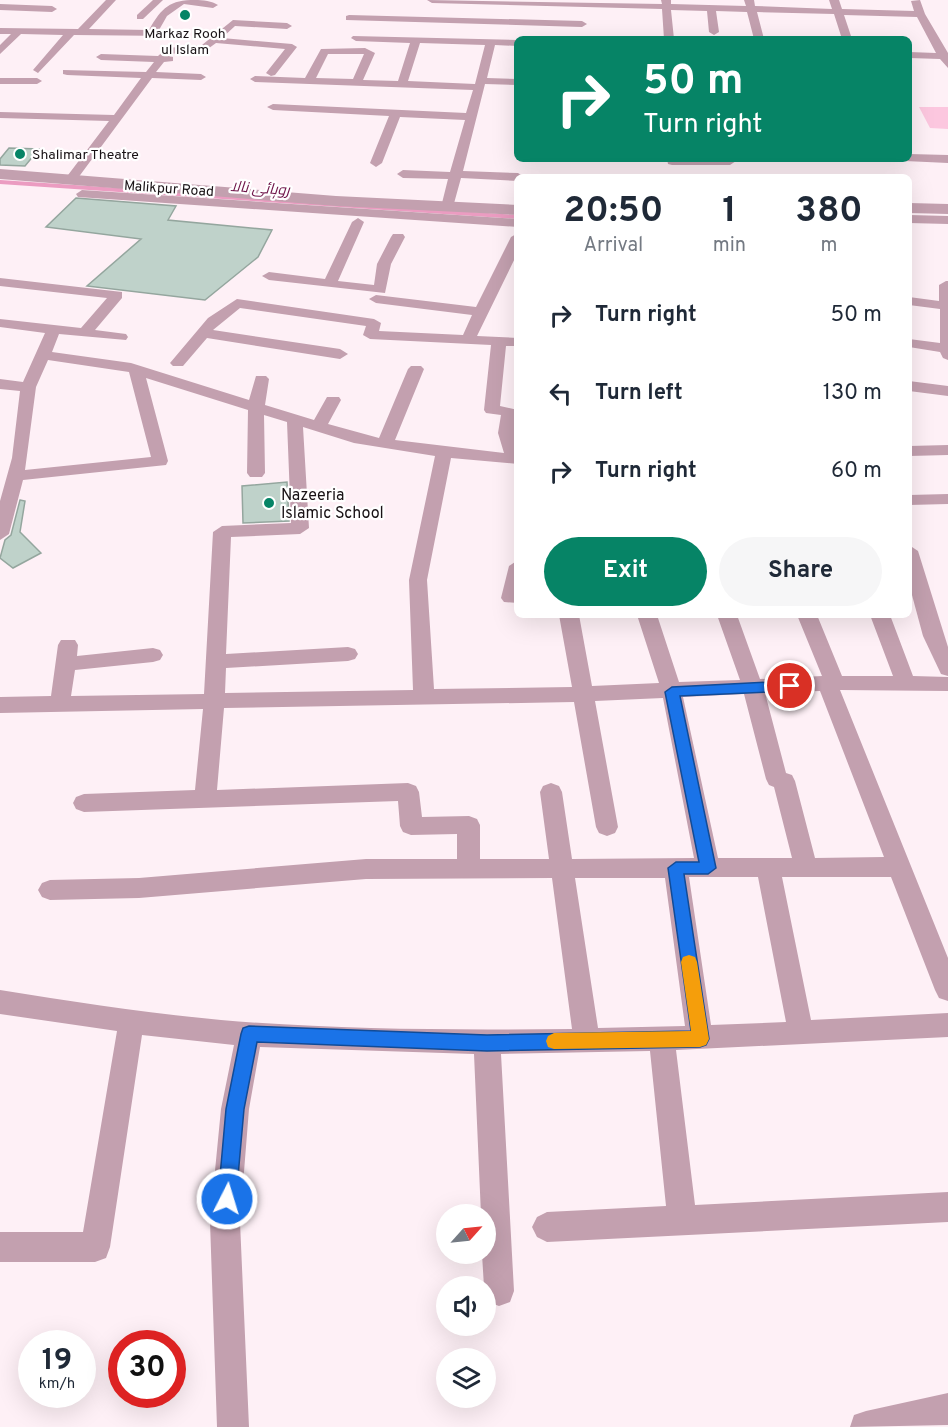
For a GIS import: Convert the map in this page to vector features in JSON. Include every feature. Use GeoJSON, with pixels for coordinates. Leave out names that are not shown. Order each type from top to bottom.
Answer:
{"type":"FeatureCollection","features":[{"type":"Feature","properties":{"kind":"street"},"geometry":{"type":"LineString","coordinates":[[40,0],[55,5]]}},
{"type":"Feature","properties":{"kind":"street"},"geometry":{"type":"LineString","coordinates":[[38,70],[111,0]]}},
{"type":"Feature","properties":{"kind":"street"},"geometry":{"type":"LineString","coordinates":[[140,17],[158,0]]}},
{"type":"Feature","properties":{"kind":"street"},"geometry":{"type":"LineString","coordinates":[[152,33],[163,14],[181,0],[213,5]]}},
{"type":"Feature","properties":{"kind":"street"},"geometry":{"type":"LineString","coordinates":[[432,0],[666,3],[711,8],[750,4],[838,12],[920,14]]}},
{"type":"Feature","properties":{"kind":"street"},"geometry":{"type":"LineString","coordinates":[[834,0],[846,36]]}},
{"type":"Feature","properties":{"kind":"street"},"geometry":{"type":"LineString","coordinates":[[916,0],[920,14],[947,59]]}},
{"type":"Feature","properties":{"kind":"street"},"geometry":{"type":"LineString","coordinates":[[581,36],[583,2]]}},
{"type":"Feature","properties":{"kind":"street"},"geometry":{"type":"LineString","coordinates":[[666,3],[669,36]]}},
{"type":"Feature","properties":{"kind":"street"},"geometry":{"type":"LineString","coordinates":[[750,4],[758,36]]}},
{"type":"Feature","properties":{"kind":"street"},"geometry":{"type":"LineString","coordinates":[[0,7],[55,5]]}},
{"type":"Feature","properties":{"kind":"street"},"geometry":{"type":"LineString","coordinates":[[711,8],[714,32]]}},
{"type":"Feature","properties":{"kind":"street"},"geometry":{"type":"LineString","coordinates":[[349,18],[582,24]]}},
{"type":"Feature","properties":{"kind":"street"},"geometry":{"type":"LineString","coordinates":[[0,31],[152,33],[170,36],[168,27],[159,21]]}},
{"type":"Feature","properties":{"kind":"street"},"geometry":{"type":"LineString","coordinates":[[71,179],[114,118],[170,49],[201,49],[215,40],[233,23],[287,26]]}},
{"type":"Feature","properties":{"kind":"street"},"geometry":{"type":"LineString","coordinates":[[261,43],[274,26]]}},
{"type":"Feature","properties":{"kind":"street"},"geometry":{"type":"LineString","coordinates":[[0,51],[20,31]]}},
{"type":"Feature","properties":{"kind":"street"},"geometry":{"type":"LineString","coordinates":[[114,43],[122,33]]}},
{"type":"Feature","properties":{"kind":"street"},"geometry":{"type":"LineString","coordinates":[[356,38],[514,43]]}},
{"type":"Feature","properties":{"kind":"street"},"geometry":{"type":"LineString","coordinates":[[215,40],[292,47],[271,73]]}},
{"type":"Feature","properties":{"kind":"street"},"geometry":{"type":"LineString","coordinates":[[402,84],[416,40]]}},
{"type":"Feature","properties":{"kind":"street"},"geometry":{"type":"LineString","coordinates":[[447,207],[491,42]]}},
{"type":"Feature","properties":{"kind":"street"},"geometry":{"type":"LineString","coordinates":[[309,81],[326,51],[370,53],[357,82]]}},
{"type":"Feature","properties":{"kind":"street"},"geometry":{"type":"LineString","coordinates":[[912,55],[947,59]]}},
{"type":"Feature","properties":{"kind":"street"},"geometry":{"type":"LineString","coordinates":[[101,57],[200,60]]}},
{"type":"Feature","properties":{"kind":"street"},"geometry":{"type":"LineString","coordinates":[[67,72],[201,77]]}},
{"type":"Feature","properties":{"kind":"street"},"geometry":{"type":"LineString","coordinates":[[255,79],[402,84],[514,82]]}},
{"type":"Feature","properties":{"kind":"street"},"geometry":{"type":"LineString","coordinates":[[0,81],[37,81]]}},
{"type":"Feature","properties":{"kind":"street"},"geometry":{"type":"LineString","coordinates":[[273,107],[471,117]]}},
{"type":"Feature","properties":{"kind":"street"},"geometry":{"type":"LineString","coordinates":[[376,163],[395,114]]}},
{"type":"Feature","properties":{"kind":"street"},"geometry":{"type":"LineString","coordinates":[[0,115],[114,118]]}},
{"type":"Feature","properties":{"kind":"street"},"geometry":{"type":"LineString","coordinates":[[912,158],[948,159]]}},
{"type":"Feature","properties":{"kind":"street","name":"Malikpur Road"},"geometry":{"type":"LineString","coordinates":[[0,174],[71,179],[90,186],[178,195],[333,207],[514,210]]}},
{"type":"Feature","properties":{"kind":"street"},"geometry":{"type":"LineString","coordinates":[[403,174],[514,177]]}},
{"type":"Feature","properties":{"kind":"street"},"geometry":{"type":"LineString","coordinates":[[333,207],[514,223]]}},
{"type":"Feature","properties":{"kind":"street"},"geometry":{"type":"LineString","coordinates":[[912,208],[948,209]]}},
{"type":"Feature","properties":{"kind":"street"},"geometry":{"type":"LineString","coordinates":[[912,219],[948,220]]}},
{"type":"Feature","properties":{"kind":"street"},"geometry":{"type":"LineString","coordinates":[[330,284],[358,222]]}},
{"type":"Feature","properties":{"kind":"street"},"geometry":{"type":"LineString","coordinates":[[261,283],[330,284],[380,290],[384,264],[398,237]]}},
{"type":"Feature","properties":{"kind":"street"},"geometry":{"type":"LineString","coordinates":[[468,339],[514,245]]}},
{"type":"Feature","properties":{"kind":"street"},"geometry":{"type":"LineString","coordinates":[[178,363],[203,333],[261,283],[279,262]]}},
{"type":"Feature","properties":{"kind":"street"},"geometry":{"type":"LineString","coordinates":[[0,282],[117,295],[84,334]]}},
{"type":"Feature","properties":{"kind":"street"},"geometry":{"type":"LineString","coordinates":[[946,285],[948,355]]}},
{"type":"Feature","properties":{"kind":"street"},"geometry":{"type":"LineString","coordinates":[[376,299],[481,312]]}},
{"type":"Feature","properties":{"kind":"street"},"geometry":{"type":"LineString","coordinates":[[912,301],[948,306]]}},
{"type":"Feature","properties":{"kind":"street"},"geometry":{"type":"LineString","coordinates":[[237,303],[374,323],[370,335],[514,342]]}},
{"type":"Feature","properties":{"kind":"street"},"geometry":{"type":"LineString","coordinates":[[0,323],[121,337]]}},
{"type":"Feature","properties":{"kind":"street"},"geometry":{"type":"LineString","coordinates":[[0,534],[20,458],[28,387],[54,330]]}},
{"type":"Feature","properties":{"kind":"street"},"geometry":{"type":"LineString","coordinates":[[203,333],[340,354]]}},
{"type":"Feature","properties":{"kind":"street"},"geometry":{"type":"LineString","coordinates":[[500,341],[492,410],[510,411],[506,432],[514,454]]}},
{"type":"Feature","properties":{"kind":"street"},"geometry":{"type":"LineString","coordinates":[[912,343],[947,348]]}},
{"type":"Feature","properties":{"kind":"street"},"geometry":{"type":"LineString","coordinates":[[43,355],[136,370],[287,418],[385,444],[514,459]]}},
{"type":"Feature","properties":{"kind":"street"},"geometry":{"type":"LineString","coordinates":[[385,444],[416,369]]}},
{"type":"Feature","properties":{"kind":"street"},"geometry":{"type":"LineString","coordinates":[[15,476],[160,461],[136,370]]}},
{"type":"Feature","properties":{"kind":"street"},"geometry":{"type":"LineString","coordinates":[[256,473],[256,408],[261,379]]}},
{"type":"Feature","properties":{"kind":"street"},"geometry":{"type":"LineString","coordinates":[[0,384],[28,387]]}},
{"type":"Feature","properties":{"kind":"street"},"geometry":{"type":"LineString","coordinates":[[912,386],[948,391]]}},
{"type":"Feature","properties":{"kind":"street"},"geometry":{"type":"LineString","coordinates":[[205,799],[214,700],[222,532],[300,528],[287,418],[290,398]]}},
{"type":"Feature","properties":{"kind":"street"},"geometry":{"type":"LineString","coordinates":[[318,427],[333,400]]}},
{"type":"Feature","properties":{"kind":"street"},"geometry":{"type":"LineString","coordinates":[[912,451],[948,450]]}},
{"type":"Feature","properties":{"kind":"street"},"geometry":{"type":"LineString","coordinates":[[424,698],[418,580],[444,452]]}},
{"type":"Feature","properties":{"kind":"street"},"geometry":{"type":"LineString","coordinates":[[912,500],[948,499]]}},
{"type":"Feature","properties":{"kind":"street"},"geometry":{"type":"LineString","coordinates":[[912,562],[933,636],[948,669]]}},
{"type":"Feature","properties":{"kind":"street"},"geometry":{"type":"LineString","coordinates":[[511,598],[514,584]]}},
{"type":"Feature","properties":{"kind":"street"},"geometry":{"type":"LineString","coordinates":[[570,618],[608,827]]}},
{"type":"Feature","properties":{"kind":"street"},"geometry":{"type":"LineString","coordinates":[[648,618],[672,692],[708,868]]}},
{"type":"Feature","properties":{"kind":"street"},"geometry":{"type":"LineString","coordinates":[[728,618],[753,688],[777,779],[784,781],[806,868]]}},
{"type":"Feature","properties":{"kind":"street"},"geometry":{"type":"LineString","coordinates":[[808,618],[948,990]]}},
{"type":"Feature","properties":{"kind":"street"},"geometry":{"type":"LineString","coordinates":[[881,618],[905,682]]}},
{"type":"Feature","properties":{"kind":"street"},"geometry":{"type":"LineString","coordinates":[[60,704],[67,654],[153,655]]}},
{"type":"Feature","properties":{"kind":"street"},"geometry":{"type":"LineString","coordinates":[[215,662],[348,654]]}},
{"type":"Feature","properties":{"kind":"street"},"geometry":{"type":"LineString","coordinates":[[0,705],[672,692],[831,683],[948,684]]}},
{"type":"Feature","properties":{"kind":"street"},"geometry":{"type":"LineString","coordinates":[[84,803],[408,792],[411,826],[469,825],[468,869]]}},
{"type":"Feature","properties":{"kind":"street"},"geometry":{"type":"LineString","coordinates":[[551,792],[587,1040]]}},
{"type":"Feature","properties":{"kind":"street"},"geometry":{"type":"LineString","coordinates":[[50,890],[139,888],[366,869],[901,867]]}},
{"type":"Feature","properties":{"kind":"street"},"geometry":{"type":"LineString","coordinates":[[676,868],[700,1039]]}},
{"type":"Feature","properties":{"kind":"street"},"geometry":{"type":"LineString","coordinates":[[768,868],[801,1034]]}},
{"type":"Feature","properties":{"kind":"street"},"geometry":{"type":"LineString","coordinates":[[0,1002],[131,1022],[249,1034],[487,1043],[700,1039],[948,1025]]}},
{"type":"Feature","properties":{"kind":"street"},"geometry":{"type":"LineString","coordinates":[[0,1247],[95,1247],[131,1022]]}},
{"type":"Feature","properties":{"kind":"street"},"geometry":{"type":"LineString","coordinates":[[233,1427],[225,1222],[235,1109],[249,1034]]}},
{"type":"Feature","properties":{"kind":"street"},"geometry":{"type":"LineString","coordinates":[[662,1040],[682,1220]]}},
{"type":"Feature","properties":{"kind":"street"},"geometry":{"type":"LineString","coordinates":[[487,1043],[499,1291]]}},
{"type":"Feature","properties":{"kind":"street"},"geometry":{"type":"LineString","coordinates":[[547,1227],[948,1207]]}},
{"type":"Feature","properties":{"kind":"street"},"geometry":{"type":"LineString","coordinates":[[866,1427],[948,1409]]}},
{"type":"Feature","properties":{"kind":"shaded area"},"geometry":{"type":"Polygon","coordinates":[[[919,107],[948,107],[948,129],[930,128],[919,107]]]}},
{"type":"Feature","properties":{"kind":"building","name":"Shalimar Theatre"},"geometry":{"type":"Polygon","coordinates":[[[9,148],[39,149],[25,166],[0,165],[0,159],[9,148]]]}},
{"type":"Feature","properties":{"kind":"building"},"geometry":{"type":"Polygon","coordinates":[[[76,198],[176,206],[168,220],[272,230],[258,257],[205,300],[87,286],[141,239],[46,227],[76,198]]]}},
{"type":"Feature","properties":{"kind":"building","name":"Nazeeria Islamic School"},"geometry":{"type":"Polygon","coordinates":[[[287,482],[289,521],[243,523],[242,486],[287,482]]]}},
{"type":"Feature","properties":{"kind":"building"},"geometry":{"type":"Polygon","coordinates":[[[20,500],[25,501],[20,532],[41,553],[13,568],[0,558],[5,540],[11,535],[20,500]]]}},
{"type":"Feature","properties":{"kind":"waterway","name":"روہائی نالا"},"geometry":{"type":"LineString","coordinates":[[0,182],[514,217]]}},
{"type":"Feature","properties":{"kind":"slow traffic"},"geometry":{"type":"LineString","coordinates":[[554,1041],[700,1039],[689,962]]}},
{"type":"Feature","properties":{"kind":"place","name":"Markaz Rooh ul Islam"},"geometry":{"type":"Point","coordinates":[185,15]}},
{"type":"Feature","properties":{"kind":"place","name":"Shalimar Theatre"},"geometry":{"type":"Point","coordinates":[20,154]}},
{"type":"Feature","properties":{"kind":"place","name":"Nazeeria Islamic School"},"geometry":{"type":"Point","coordinates":[269,503]}},
{"type":"Feature","properties":{"kind":"route"},"geometry":{"type":"LineString","coordinates":[[227,1199],[235,1109],[249,1034],[487,1043],[700,1039],[676,868],[708,868],[672,692],[790,686]]}}]}
